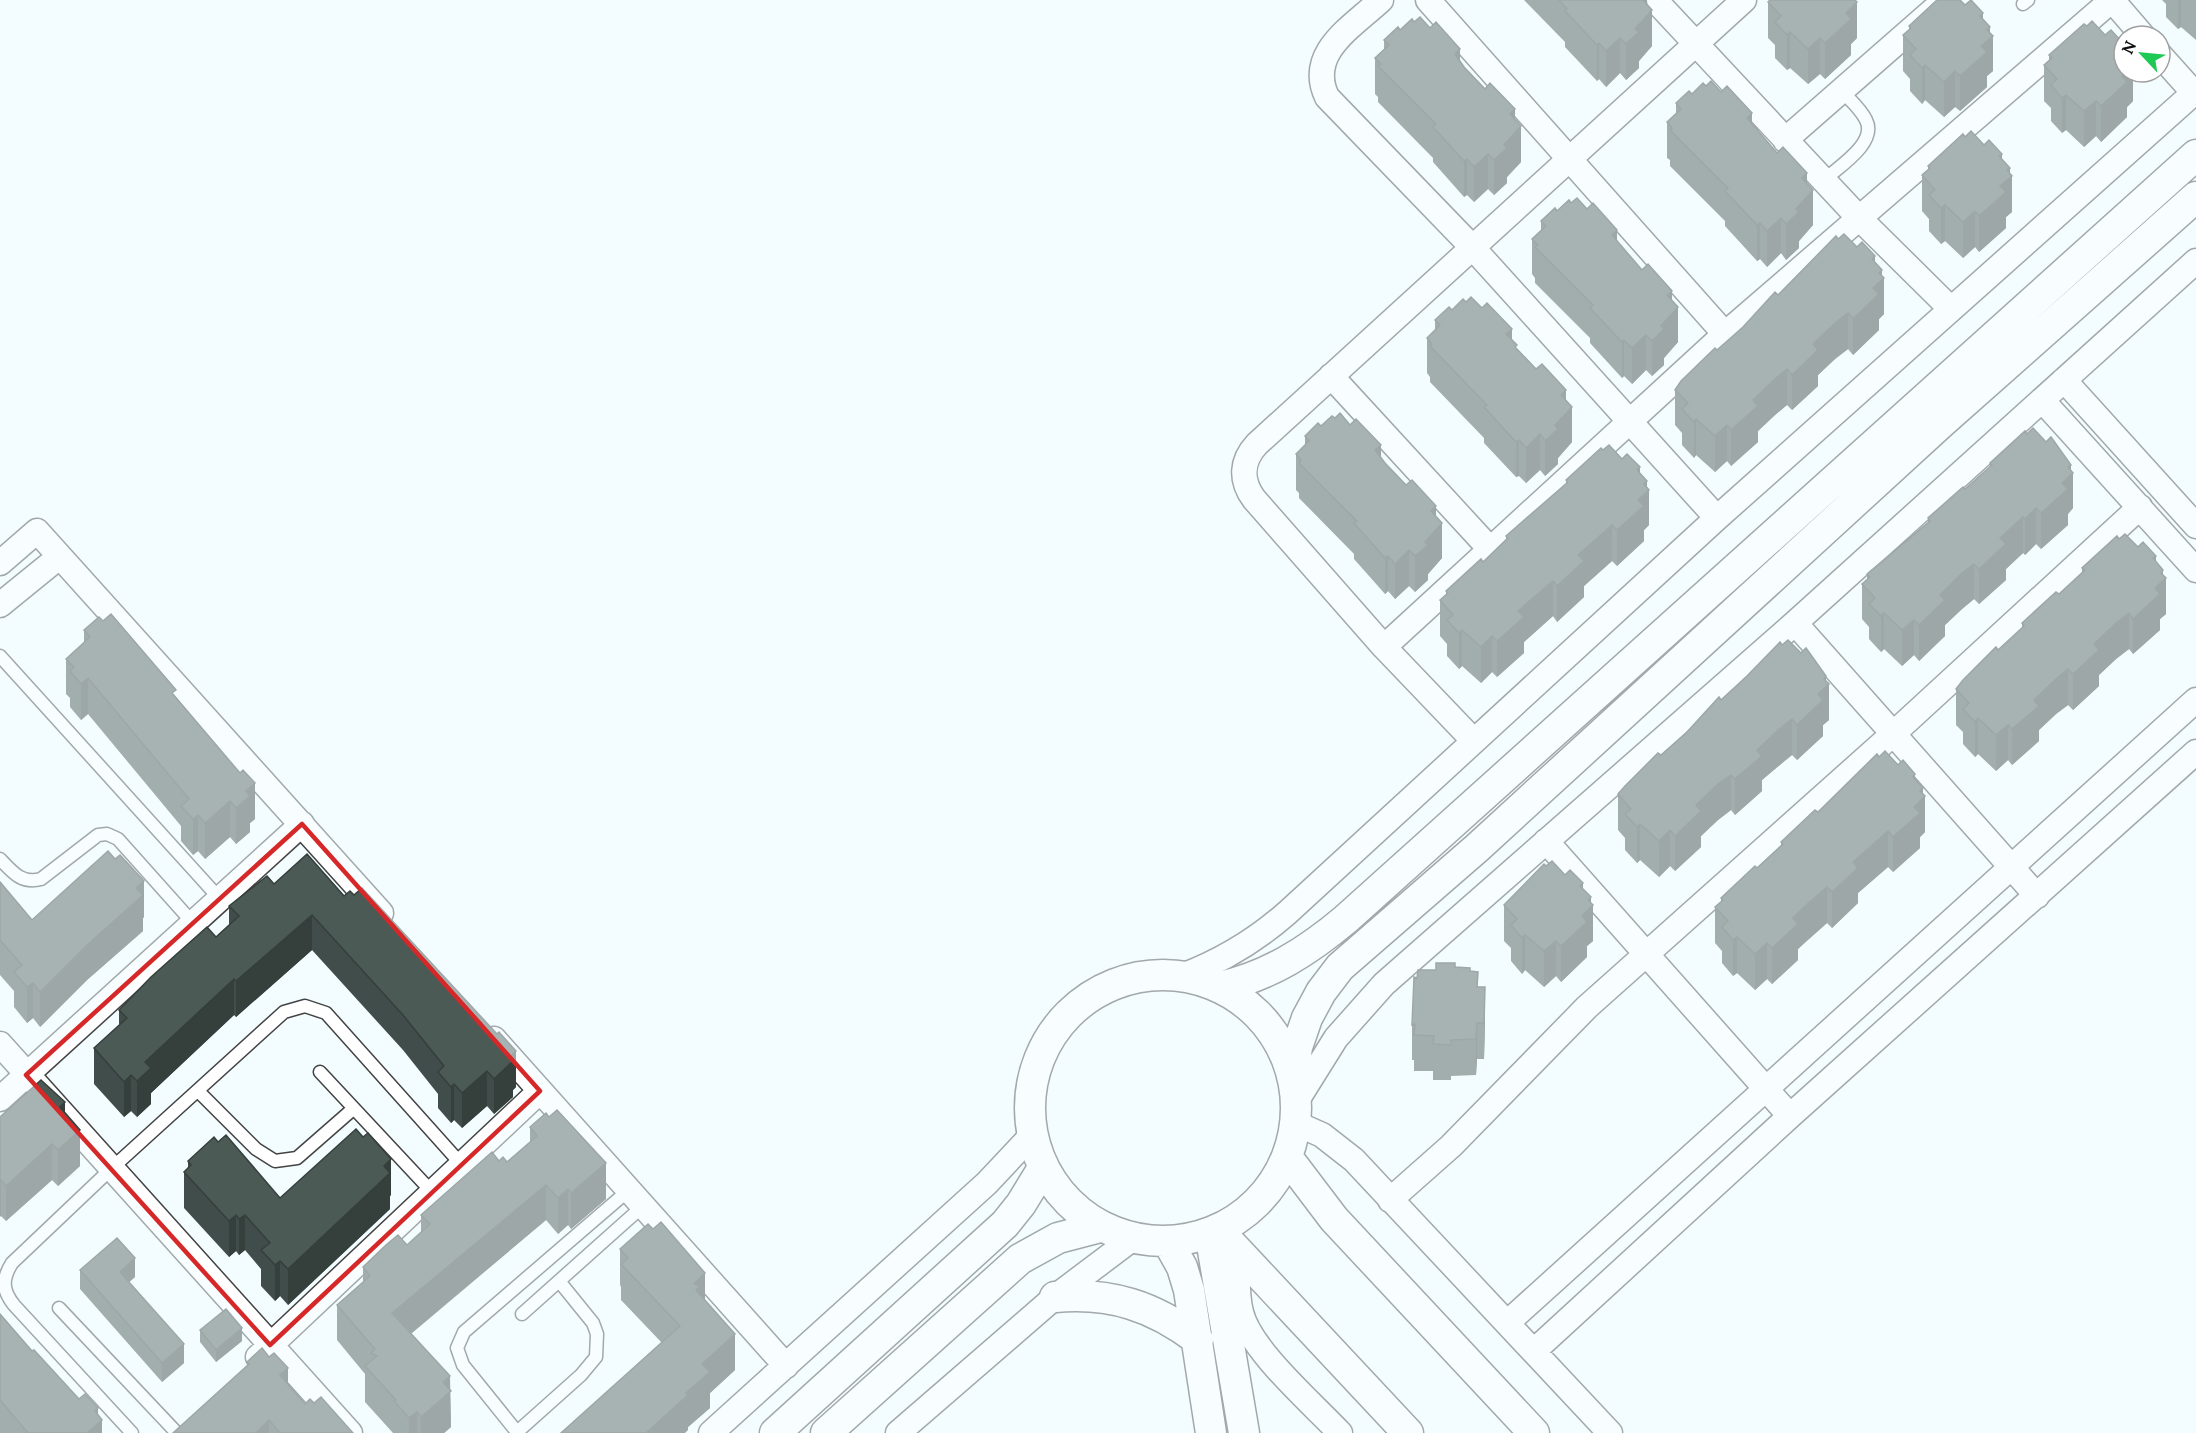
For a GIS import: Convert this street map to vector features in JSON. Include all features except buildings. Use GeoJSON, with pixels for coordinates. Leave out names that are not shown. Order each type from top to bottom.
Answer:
{"type":"FeatureCollection","features":[{"type":"Feature","properties":{"kind":"street"},"geometry":{"type":"LineString","coordinates":[[1381,0],[1328,50],[1320,73],[1322,86],[1335,106],[1473,248],[1717,518]]}},
{"type":"Feature","properties":{"kind":"street"},"geometry":{"type":"LineString","coordinates":[[1428,0],[1725,334]]}},
{"type":"Feature","properties":{"kind":"street"},"geometry":{"type":"LineString","coordinates":[[1655,0],[1823,181],[1951,309]]}},
{"type":"Feature","properties":{"kind":"street"},"geometry":{"type":"LineString","coordinates":[[1473,740],[1384,647],[1254,499],[1243,471],[1250,452],[1744,0]]}},
{"type":"Feature","properties":{"kind":"street"},"geometry":{"type":"LineString","coordinates":[[1785,140],[1945,0]]}},
{"type":"Feature","properties":{"kind":"street"},"geometry":{"type":"LineString","coordinates":[[1384,647],[1725,334],[2112,0],[2133,24]]}},
{"type":"Feature","properties":{"kind":"street"},"geometry":{"type":"LineString","coordinates":[[1182,976],[1228,956],[1269,929],[1717,518],[2195,92],[2172,68]]}},
{"type":"Feature","properties":{"kind":"street"},"geometry":{"type":"LineString","coordinates":[[1220,987],[1263,974],[1294,959],[1346,919],[2196,155]]}},
{"type":"Feature","properties":{"kind":"street"},"geometry":{"type":"LineString","coordinates":[[1610,1433],[1344,1150],[1322,1135],[1295,1101],[1282,1048],[1266,1023],[1245,1003],[1220,987],[1182,976],[1146,975],[1111,985],[1079,1004],[1054,1030],[1037,1063],[1029,1098],[1032,1135],[1043,1168],[1058,1192],[1077,1211],[1100,1227],[1132,1239],[1167,1242],[1214,1232],[1247,1212],[1270,1187],[1287,1157],[1295,1101],[1298,1047],[1307,1018],[1340,967],[1477,848],[1932,432],[2196,197]]}},
{"type":"Feature","properties":{"kind":"street"},"geometry":{"type":"LineString","coordinates":[[1295,1101],[1332,1044],[1368,1001],[1546,841],[1795,623],[2196,261]]}},
{"type":"Feature","properties":{"kind":"street"},"geometry":{"type":"LineString","coordinates":[[1331,376],[1490,549]]}},
{"type":"Feature","properties":{"kind":"street"},"geometry":{"type":"LineString","coordinates":[[2064,380],[2196,526]]}},
{"type":"Feature","properties":{"kind":"street"},"geometry":{"type":"LineString","coordinates":[[2042,400],[2196,570]]}},
{"type":"Feature","properties":{"kind":"street"},"geometry":{"type":"LineString","coordinates":[[1390,1200],[1451,1146],[1558,1034],[1893,734],[2140,507]]}},
{"type":"Feature","properties":{"kind":"street"},"geometry":{"type":"LineString","coordinates":[[0,562],[37,531],[397,931]]}},
{"type":"Feature","properties":{"kind":"street"},"geometry":{"type":"LineString","coordinates":[[0,605],[59,557]]}},
{"type":"Feature","properties":{"kind":"street"},"geometry":{"type":"LineString","coordinates":[[1795,623],[2037,896]]}},
{"type":"Feature","properties":{"kind":"street"},"geometry":{"type":"LineString","coordinates":[[1507,1323],[2196,700]]}},
{"type":"Feature","properties":{"kind":"street"},"geometry":{"type":"LineString","coordinates":[[1534,1351],[1790,1116],[2196,752]]}},
{"type":"Feature","properties":{"kind":"street"},"geometry":{"type":"LineString","coordinates":[[0,1099],[302,824]]}},
{"type":"Feature","properties":{"kind":"street"},"geometry":{"type":"LineString","coordinates":[[1546,841],[1644,955],[1790,1116]]}},
{"type":"Feature","properties":{"kind":"street"},"geometry":{"type":"LineString","coordinates":[[477,1020],[786,1366]]}},
{"type":"Feature","properties":{"kind":"street"},"geometry":{"type":"LineString","coordinates":[[0,1044],[350,1433]]}},
{"type":"Feature","properties":{"kind":"street"},"geometry":{"type":"LineString","coordinates":[[244,1369],[540,1091]]}},
{"type":"Feature","properties":{"kind":"street"},"geometry":{"type":"LineString","coordinates":[[711,1433],[987,1184],[1032,1135]]}},
{"type":"Feature","properties":{"kind":"street"},"geometry":{"type":"LineString","coordinates":[[1287,1157],[1334,1219],[1534,1433]]}},
{"type":"Feature","properties":{"kind":"street"},"geometry":{"type":"LineString","coordinates":[[775,1433],[1005,1224],[1021,1204],[1043,1168]]}},
{"type":"Feature","properties":{"kind":"street"},"geometry":{"type":"LineString","coordinates":[[826,1433],[1020,1259],[1058,1238],[1100,1227]]}},
{"type":"Feature","properties":{"kind":"street"},"geometry":{"type":"LineString","coordinates":[[1214,1232],[1238,1252],[1408,1433]]}},
{"type":"Feature","properties":{"kind":"street"},"geometry":{"type":"LineString","coordinates":[[1214,1232],[1244,1433]]}},
{"type":"Feature","properties":{"kind":"street"},"geometry":{"type":"LineString","coordinates":[[898,1433],[1055,1297],[1132,1239]]}},
{"type":"Feature","properties":{"kind":"street"},"geometry":{"type":"LineString","coordinates":[[1167,1242],[1182,1267],[1190,1290],[1211,1433]]}},
{"type":"Feature","properties":{"kind":"street"},"geometry":{"type":"LineString","coordinates":[[1238,1252],[1238,1295],[1245,1326],[1263,1351],[1340,1433]]}},
{"type":"Feature","properties":{"kind":"street"},"geometry":{"type":"LineString","coordinates":[[1055,1297],[1080,1295],[1131,1302],[1170,1320],[1198,1340]]}},
{"type":"Feature","properties":{"kind":"lane"},"geometry":{"type":"LineString","coordinates":[[1823,181],[1861,146],[1868,136],[1866,119],[1842,91]]}},
{"type":"Feature","properties":{"kind":"lane"},"geometry":{"type":"LineString","coordinates":[[0,656],[220,899]]}},
{"type":"Feature","properties":{"kind":"lane"},"geometry":{"type":"LineString","coordinates":[[0,860],[22,879],[29,882],[41,879],[99,835],[107,834],[118,839],[194,923]]}},
{"type":"Feature","properties":{"kind":"lane"},"geometry":{"type":"LineString","coordinates":[[132,1433],[14,1305],[6,1295],[3,1281],[12,1263],[111,1169],[284,1012],[294,1008],[316,1008],[333,1020],[462,1165]]}},
{"type":"Feature","properties":{"kind":"lane"},"geometry":{"type":"LineString","coordinates":[[320,1072],[433,1193]]}},
{"type":"Feature","properties":{"kind":"lane"},"geometry":{"type":"LineString","coordinates":[[198,1091],[256,1149],[275,1161],[297,1158],[353,1109]]}},
{"type":"Feature","properties":{"kind":"lane"},"geometry":{"type":"LineString","coordinates":[[522,1314],[559,1281],[636,1198]]}},
{"type":"Feature","properties":{"kind":"lane"},"geometry":{"type":"LineString","coordinates":[[559,1281],[594,1323],[597,1334],[596,1357],[581,1375],[516,1432],[463,1365],[457,1348],[464,1332],[636,1198]]}},
{"type":"Feature","properties":{"kind":"lane"},"geometry":{"type":"LineString","coordinates":[[59,1308],[182,1427]]}},
{"type":"Feature","properties":{"kind":"highlighted area"},"geometry":{"type":"Polygon","coordinates":[[[302,824],[540,1091],[270,1345],[26,1075],[302,824]]]}}]}
